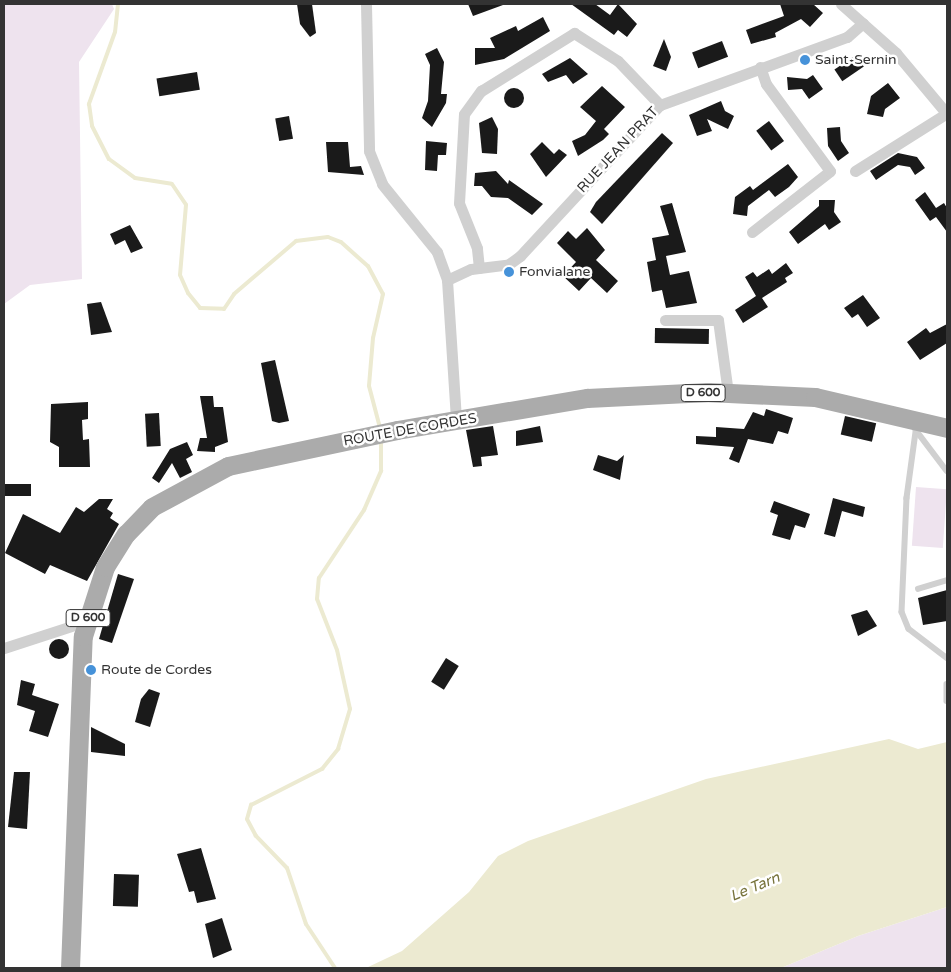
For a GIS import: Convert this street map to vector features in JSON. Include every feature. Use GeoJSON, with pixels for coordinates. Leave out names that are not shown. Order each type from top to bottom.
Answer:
{"type":"FeatureCollection","features":[{"type":"Feature","properties":{"kind":"main road","name":"ROUTE DE CORDES"},"geometry":{"type":"LineString","coordinates":[[70,968],[83,636],[105,568],[126,534],[152,507],[228,466],[397,430],[588,398],[728,393],[815,397],[917,425],[947,428]]}},
{"type":"Feature","properties":{"kind":"street"},"geometry":{"type":"LineString","coordinates":[[366,4],[369,151],[382,184],[437,252],[447,280],[456,420]]}},
{"type":"Feature","properties":{"kind":"street"},"geometry":{"type":"LineString","coordinates":[[841,4],[896,53],[947,114],[855,171]]}},
{"type":"Feature","properties":{"kind":"street","name":"RUE JEAN PRAT"},"geometry":{"type":"LineString","coordinates":[[447,280],[479,268],[509,264],[520,256],[660,105],[760,66],[847,37],[863,23]]}},
{"type":"Feature","properties":{"kind":"street"},"geometry":{"type":"LineString","coordinates":[[479,268],[477,248],[459,203],[464,114],[480,90],[574,33],[618,61],[660,105]]}},
{"type":"Feature","properties":{"kind":"street"},"geometry":{"type":"LineString","coordinates":[[752,232],[830,171],[766,84],[760,66]]}},
{"type":"Feature","properties":{"kind":"street"},"geometry":{"type":"LineString","coordinates":[[665,320],[718,320],[728,393]]}},
{"type":"Feature","properties":{"kind":"street"},"geometry":{"type":"LineString","coordinates":[[4,648],[87,621]]}},
{"type":"Feature","properties":{"kind":"lane"},"geometry":{"type":"LineString","coordinates":[[917,425],[947,471]]}},
{"type":"Feature","properties":{"kind":"lane"},"geometry":{"type":"LineString","coordinates":[[917,425],[907,498],[902,612],[909,628],[947,658]]}},
{"type":"Feature","properties":{"kind":"lane"},"geometry":{"type":"LineString","coordinates":[[918,589],[947,580]]}},
{"type":"Feature","properties":{"kind":"lane"},"geometry":{"type":"LineString","coordinates":[[947,684],[947,701]]}},
{"type":"Feature","properties":{"kind":"shaded area"},"geometry":{"type":"Polygon","coordinates":[[[4,4],[112,4],[114,9],[79,62],[82,279],[30,285],[4,304],[4,4]]]}},
{"type":"Feature","properties":{"kind":"shaded area"},"geometry":{"type":"Polygon","coordinates":[[[916,487],[947,489],[943,548],[912,546],[916,487]]]}},
{"type":"Feature","properties":{"kind":"shaded area"},"geometry":{"type":"Polygon","coordinates":[[[947,907],[947,968],[781,968],[858,936],[947,907]]]}},
{"type":"Feature","properties":{"kind":"water","name":"Le Tarn"},"geometry":{"type":"Polygon","coordinates":[[[889,739],[918,749],[947,742],[947,907],[858,936],[781,968],[366,968],[402,951],[469,892],[498,856],[528,841],[706,779],[889,739]]]}},
{"type":"Feature","properties":{"kind":"building"},"geometry":{"type":"Polygon","coordinates":[[[297,4],[312,4],[316,33],[310,37],[300,24],[297,4]]]}},
{"type":"Feature","properties":{"kind":"building"},"geometry":{"type":"Polygon","coordinates":[[[468,4],[502,4],[503,5],[473,16],[468,4]]]}},
{"type":"Feature","properties":{"kind":"building"},"geometry":{"type":"Polygon","coordinates":[[[571,4],[595,4],[610,15],[618,4],[637,24],[627,37],[618,30],[614,35],[571,4]]]}},
{"type":"Feature","properties":{"kind":"building"},"geometry":{"type":"Polygon","coordinates":[[[780,4],[813,4],[823,13],[810,27],[801,19],[775,33],[776,37],[751,44],[746,30],[784,16],[780,4]]]}},
{"type":"Feature","properties":{"kind":"building"},"geometry":{"type":"Polygon","coordinates":[[[543,17],[550,31],[504,59],[475,65],[475,48],[495,48],[490,38],[516,26],[518,31],[543,17]]]}},
{"type":"Feature","properties":{"kind":"building"},"geometry":{"type":"Polygon","coordinates":[[[664,39],[671,57],[666,71],[653,66],[664,39]]]}},
{"type":"Feature","properties":{"kind":"building"},"geometry":{"type":"Polygon","coordinates":[[[722,41],[728,57],[698,68],[692,52],[722,41]]]}},
{"type":"Feature","properties":{"kind":"building"},"geometry":{"type":"Polygon","coordinates":[[[437,48],[444,62],[441,94],[447,94],[446,103],[432,127],[422,118],[428,101],[430,65],[425,54],[437,48]]]}},
{"type":"Feature","properties":{"kind":"building"},"geometry":{"type":"Polygon","coordinates":[[[856,55],[864,67],[842,81],[834,70],[856,55]]]}},
{"type":"Feature","properties":{"kind":"building"},"geometry":{"type":"Polygon","coordinates":[[[570,58],[588,74],[573,84],[566,75],[548,82],[542,74],[570,58]]]}},
{"type":"Feature","properties":{"kind":"building"},"geometry":{"type":"Polygon","coordinates":[[[197,72],[200,90],[159,96],[157,78],[197,72]]]}},
{"type":"Feature","properties":{"kind":"building"},"geometry":{"type":"Polygon","coordinates":[[[813,75],[823,89],[809,99],[802,89],[788,90],[787,77],[807,79],[813,75]]]}},
{"type":"Feature","properties":{"kind":"building"},"geometry":{"type":"Polygon","coordinates":[[[888,83],[900,98],[885,109],[883,117],[867,114],[871,96],[888,83]]]}},
{"type":"Feature","properties":{"kind":"building"},"geometry":{"type":"Polygon","coordinates":[[[602,86],[625,107],[604,129],[609,134],[578,156],[572,141],[585,135],[596,121],[580,107],[602,86]]]}},
{"type":"Feature","properties":{"kind":"building"},"geometry":{"type":"Polygon","coordinates":[[[510,88],[518,88],[524,94],[524,102],[518,108],[510,108],[504,102],[504,94],[510,88]]]}},
{"type":"Feature","properties":{"kind":"building"},"geometry":{"type":"Polygon","coordinates":[[[721,101],[725,111],[734,116],[728,129],[707,119],[712,131],[697,136],[689,115],[721,101]]]}},
{"type":"Feature","properties":{"kind":"building"},"geometry":{"type":"Polygon","coordinates":[[[289,116],[293,139],[279,141],[275,118],[289,116]]]}},
{"type":"Feature","properties":{"kind":"building"},"geometry":{"type":"Polygon","coordinates":[[[492,117],[498,129],[497,154],[482,153],[479,123],[492,117]]]}},
{"type":"Feature","properties":{"kind":"building"},"geometry":{"type":"Polygon","coordinates":[[[769,121],[784,141],[771,151],[756,131],[769,121]]]}},
{"type":"Feature","properties":{"kind":"building"},"geometry":{"type":"Polygon","coordinates":[[[840,127],[841,141],[849,153],[838,161],[828,146],[827,128],[840,127]]]}},
{"type":"Feature","properties":{"kind":"building"},"geometry":{"type":"Polygon","coordinates":[[[662,133],[673,143],[602,224],[590,212],[596,202],[662,133]]]}},
{"type":"Feature","properties":{"kind":"building"},"geometry":{"type":"Polygon","coordinates":[[[426,141],[447,143],[446,155],[438,155],[437,171],[425,170],[426,141]]]}},
{"type":"Feature","properties":{"kind":"building"},"geometry":{"type":"Polygon","coordinates":[[[326,142],[348,142],[350,167],[361,166],[364,175],[328,172],[326,142]]]}},
{"type":"Feature","properties":{"kind":"building"},"geometry":{"type":"Polygon","coordinates":[[[542,142],[554,154],[559,149],[567,155],[546,177],[530,154],[542,142]]]}},
{"type":"Feature","properties":{"kind":"building"},"geometry":{"type":"Polygon","coordinates":[[[898,153],[917,157],[925,168],[915,175],[910,167],[898,165],[876,180],[870,171],[898,153]]]}},
{"type":"Feature","properties":{"kind":"building"},"geometry":{"type":"Polygon","coordinates":[[[788,164],[798,177],[789,187],[775,197],[769,190],[748,206],[747,216],[733,214],[735,197],[750,186],[753,190],[788,164]]]}},
{"type":"Feature","properties":{"kind":"building"},"geometry":{"type":"Polygon","coordinates":[[[496,171],[508,184],[509,180],[543,204],[532,215],[508,198],[491,197],[482,186],[474,186],[475,173],[496,171]]]}},
{"type":"Feature","properties":{"kind":"building"},"geometry":{"type":"Polygon","coordinates":[[[925,192],[936,208],[944,203],[947,208],[947,232],[936,217],[930,221],[915,200],[925,192]]]}},
{"type":"Feature","properties":{"kind":"building"},"geometry":{"type":"Polygon","coordinates":[[[819,200],[835,200],[834,212],[841,222],[829,230],[825,224],[798,244],[789,232],[819,206],[819,200]]]}},
{"type":"Feature","properties":{"kind":"building"},"geometry":{"type":"Polygon","coordinates":[[[672,203],[686,252],[666,256],[670,275],[689,271],[697,303],[666,308],[662,290],[652,292],[647,262],[656,260],[652,238],[669,235],[660,206],[672,203]]]}},
{"type":"Feature","properties":{"kind":"building"},"geometry":{"type":"Polygon","coordinates":[[[130,225],[143,248],[131,253],[125,240],[115,245],[110,234],[130,225]]]}},
{"type":"Feature","properties":{"kind":"building"},"geometry":{"type":"Polygon","coordinates":[[[587,228],[605,250],[596,260],[618,281],[607,293],[591,278],[579,291],[563,276],[576,262],[557,243],[568,231],[576,239],[587,228]]]}},
{"type":"Feature","properties":{"kind":"building"},"geometry":{"type":"Polygon","coordinates":[[[786,263],[793,273],[785,278],[787,282],[762,298],[768,307],[743,323],[735,310],[756,296],[745,277],[753,272],[757,277],[769,269],[772,274],[786,263]]]}},
{"type":"Feature","properties":{"kind":"building"},"geometry":{"type":"Polygon","coordinates":[[[863,295],[880,318],[867,327],[858,314],[852,318],[844,308],[863,295]]]}},
{"type":"Feature","properties":{"kind":"building"},"geometry":{"type":"Polygon","coordinates":[[[101,302],[112,332],[91,335],[87,304],[101,302]]]}},
{"type":"Feature","properties":{"kind":"building"},"geometry":{"type":"Polygon","coordinates":[[[947,324],[947,343],[920,360],[907,342],[926,328],[930,333],[947,324]]]}},
{"type":"Feature","properties":{"kind":"building"},"geometry":{"type":"Polygon","coordinates":[[[655,328],[709,329],[709,344],[655,343],[655,328]]]}},
{"type":"Feature","properties":{"kind":"building"},"geometry":{"type":"Polygon","coordinates":[[[275,360],[289,421],[279,423],[272,421],[261,363],[275,360]]]}},
{"type":"Feature","properties":{"kind":"building"},"geometry":{"type":"Polygon","coordinates":[[[200,396],[213,396],[214,407],[223,407],[228,442],[215,447],[215,452],[197,451],[200,438],[207,438],[200,396]]]}},
{"type":"Feature","properties":{"kind":"building"},"geometry":{"type":"Polygon","coordinates":[[[88,402],[88,419],[82,420],[83,440],[89,439],[90,467],[59,467],[59,447],[50,442],[51,404],[88,402]]]}},
{"type":"Feature","properties":{"kind":"building"},"geometry":{"type":"Polygon","coordinates":[[[766,409],[793,418],[788,434],[778,431],[773,444],[748,439],[739,463],[729,459],[734,447],[696,444],[696,436],[716,437],[716,427],[744,429],[753,412],[764,416],[766,409]]]}},
{"type":"Feature","properties":{"kind":"building"},"geometry":{"type":"Polygon","coordinates":[[[159,413],[161,446],[147,447],[145,414],[159,413]]]}},
{"type":"Feature","properties":{"kind":"building"},"geometry":{"type":"Polygon","coordinates":[[[845,416],[876,423],[872,442],[841,435],[845,416]]]}},
{"type":"Feature","properties":{"kind":"building"},"geometry":{"type":"Polygon","coordinates":[[[493,426],[498,455],[481,457],[482,466],[473,467],[466,430],[493,426]]]}},
{"type":"Feature","properties":{"kind":"building"},"geometry":{"type":"Polygon","coordinates":[[[540,426],[543,442],[516,446],[516,431],[540,426]]]}},
{"type":"Feature","properties":{"kind":"building"},"geometry":{"type":"Polygon","coordinates":[[[187,442],[193,455],[186,459],[192,472],[180,478],[172,463],[159,483],[152,478],[170,449],[187,442]]]}},
{"type":"Feature","properties":{"kind":"building"},"geometry":{"type":"Polygon","coordinates":[[[598,455],[617,461],[624,455],[620,480],[593,470],[598,455]]]}},
{"type":"Feature","properties":{"kind":"building"},"geometry":{"type":"Polygon","coordinates":[[[5,484],[31,484],[31,496],[5,496],[5,484]]]}},
{"type":"Feature","properties":{"kind":"building"},"geometry":{"type":"Polygon","coordinates":[[[833,498],[865,507],[863,517],[842,511],[835,537],[824,534],[833,498]]]}},
{"type":"Feature","properties":{"kind":"building"},"geometry":{"type":"Polygon","coordinates":[[[99,499],[113,499],[107,509],[113,513],[110,518],[119,524],[87,581],[50,565],[45,574],[5,553],[23,514],[60,533],[76,507],[84,512],[99,499]]]}},
{"type":"Feature","properties":{"kind":"building"},"geometry":{"type":"Polygon","coordinates":[[[774,501],[810,514],[805,528],[795,525],[790,540],[772,535],[778,515],[770,512],[774,501]]]}},
{"type":"Feature","properties":{"kind":"building"},"geometry":{"type":"Polygon","coordinates":[[[118,574],[134,579],[112,643],[99,639],[118,574]]]}},
{"type":"Feature","properties":{"kind":"building"},"geometry":{"type":"Polygon","coordinates":[[[947,590],[947,621],[923,625],[918,598],[947,590]]]}},
{"type":"Feature","properties":{"kind":"building"},"geometry":{"type":"Polygon","coordinates":[[[867,610],[877,626],[858,636],[851,615],[867,610]]]}},
{"type":"Feature","properties":{"kind":"building"},"geometry":{"type":"Polygon","coordinates":[[[59,639],[66,642],[69,649],[66,656],[59,659],[52,656],[49,649],[52,642],[59,639]]]}},
{"type":"Feature","properties":{"kind":"building"},"geometry":{"type":"Polygon","coordinates":[[[446,658],[459,666],[444,690],[431,682],[446,658]]]}},
{"type":"Feature","properties":{"kind":"building"},"geometry":{"type":"Polygon","coordinates":[[[21,680],[35,684],[32,695],[59,704],[48,737],[29,731],[35,711],[17,705],[21,680]]]}},
{"type":"Feature","properties":{"kind":"building"},"geometry":{"type":"Polygon","coordinates":[[[149,689],[160,693],[150,727],[135,722],[141,699],[149,689]]]}},
{"type":"Feature","properties":{"kind":"building"},"geometry":{"type":"Polygon","coordinates":[[[91,727],[125,744],[125,756],[91,752],[91,727]]]}},
{"type":"Feature","properties":{"kind":"building"},"geometry":{"type":"Polygon","coordinates":[[[14,772],[30,772],[27,829],[8,827],[14,772]]]}},
{"type":"Feature","properties":{"kind":"building"},"geometry":{"type":"Polygon","coordinates":[[[201,848],[216,899],[197,903],[194,891],[189,892],[177,854],[201,848]]]}},
{"type":"Feature","properties":{"kind":"building"},"geometry":{"type":"Polygon","coordinates":[[[114,874],[139,875],[138,907],[113,906],[114,874]]]}},
{"type":"Feature","properties":{"kind":"building"},"geometry":{"type":"Polygon","coordinates":[[[222,918],[232,950],[213,958],[205,924],[222,918]]]}},
{"type":"Feature","properties":{"kind":"waterway"},"geometry":{"type":"LineString","coordinates":[[118,4],[115,32],[89,104],[92,126],[109,159],[135,178],[172,184],[186,205],[180,275],[188,293],[200,308],[224,309],[234,294],[296,241],[328,237],[341,242],[368,266],[383,294],[373,338],[369,386],[380,428]]}},
{"type":"Feature","properties":{"kind":"waterway"},"geometry":{"type":"LineString","coordinates":[[335,968],[306,924],[287,868],[256,836],[247,819],[251,805],[322,769],[338,749],[350,709],[337,650],[317,599],[319,578],[364,510],[381,471],[381,440]]}},
{"type":"Feature","properties":{"kind":"place","name":"Saint-Sernin"},"geometry":{"type":"Point","coordinates":[805,60]}},
{"type":"Feature","properties":{"kind":"place","name":"Fonvialane"},"geometry":{"type":"Point","coordinates":[509,272]}},
{"type":"Feature","properties":{"kind":"place","name":"Route de Cordes"},"geometry":{"type":"Point","coordinates":[91,670]}}]}
